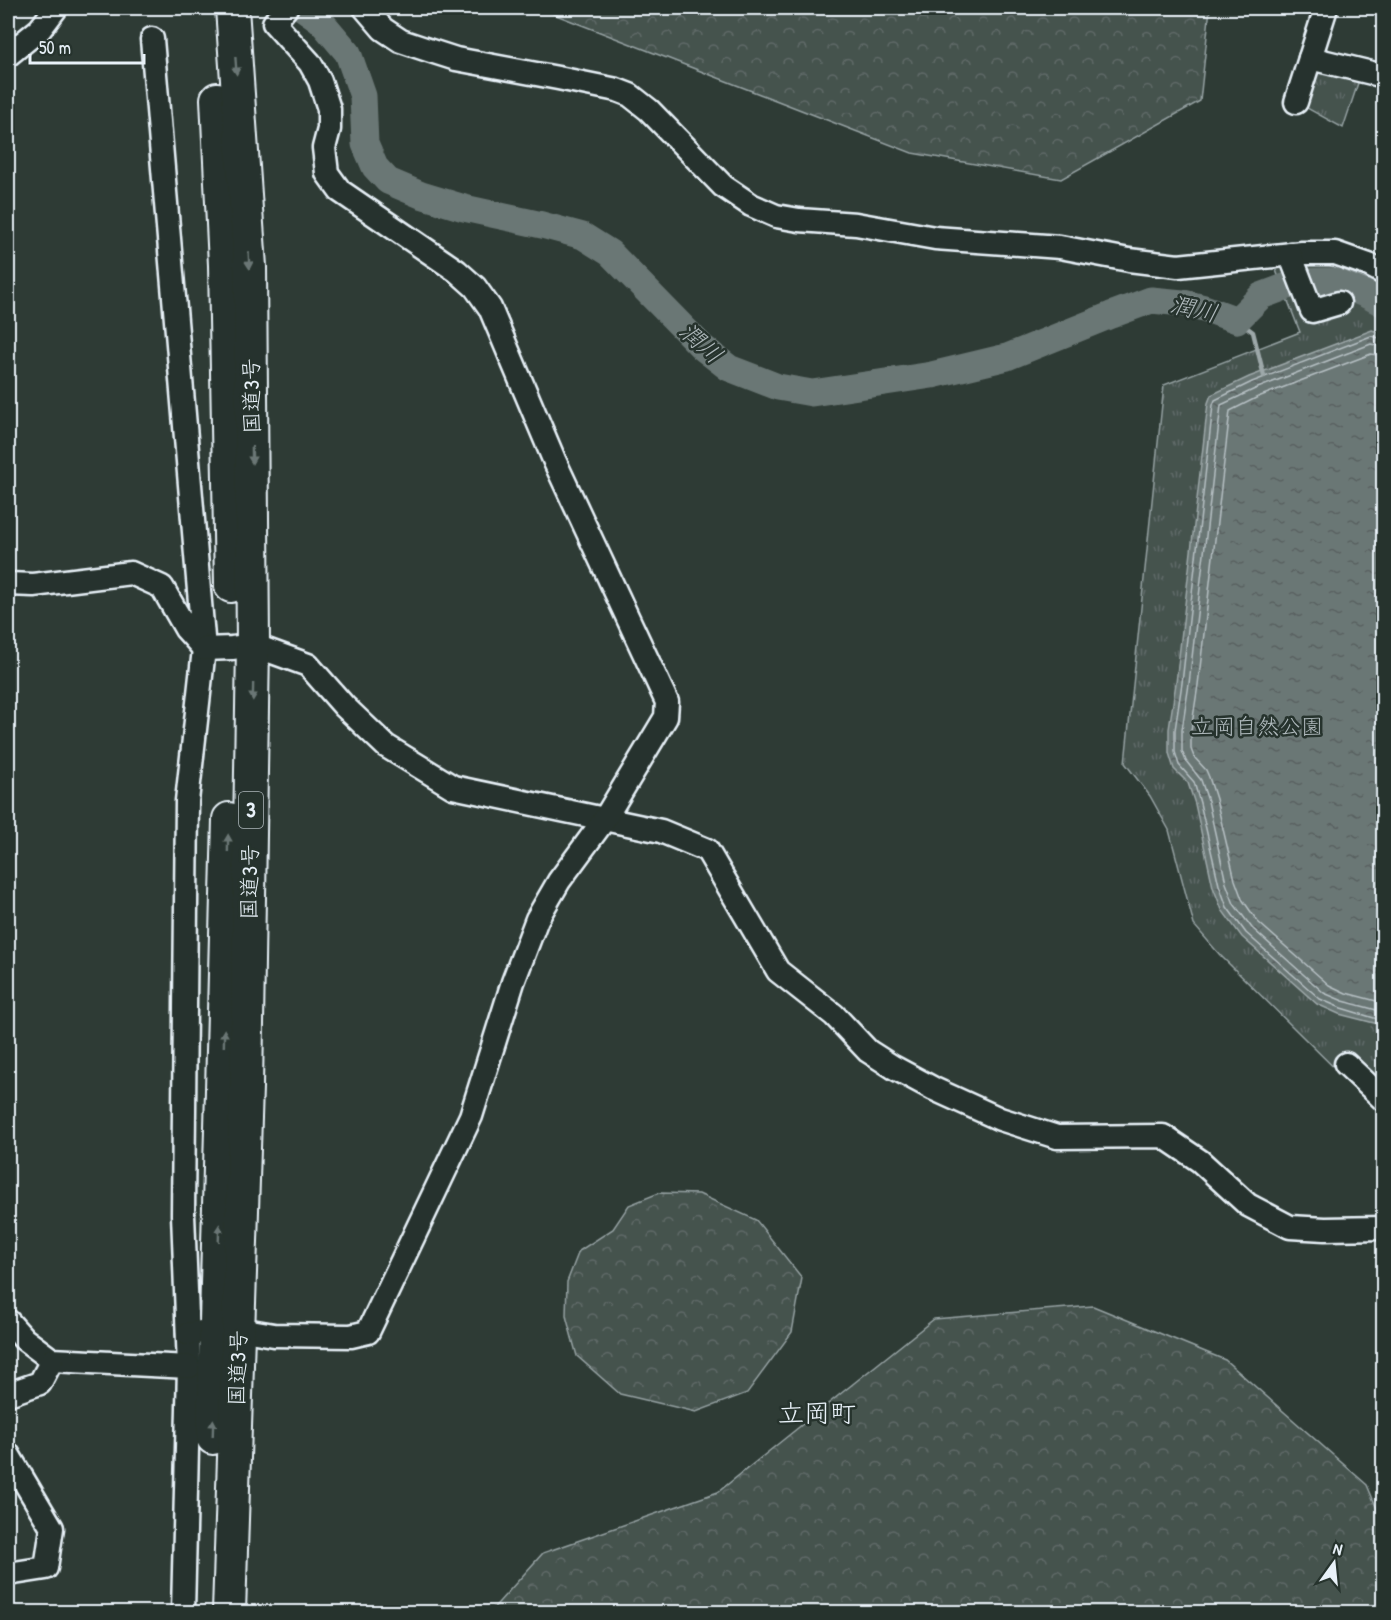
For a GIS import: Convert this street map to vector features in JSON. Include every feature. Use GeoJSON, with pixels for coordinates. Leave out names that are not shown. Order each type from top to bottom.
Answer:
{"type":"FeatureCollection","features":[{"type":"Feature","properties":{"kind":"highway","name":"国道3号"},"geometry":{"type":"LineString","coordinates":[[213,8],[225,265],[230,647]]}},
{"type":"Feature","properties":{"kind":"highway","name":"国道3号"},"geometry":{"type":"LineString","coordinates":[[207,1612],[230,647],[250,267],[232,8]]}},
{"type":"Feature","properties":{"kind":"highway","name":"国道3号"},"geometry":{"type":"LineString","coordinates":[[214,1331],[229,1612]]}},
{"type":"Feature","properties":{"kind":"street"},"geometry":{"type":"LineString","coordinates":[[364,8],[383,29],[401,41],[431,51],[456,59],[617,90],[630,95],[649,110],[723,186],[751,205],[776,216],[856,224],[935,238],[1060,247],[1129,260],[1178,266],[1290,254],[1335,253],[1369,265],[1383,273]]}},
{"type":"Feature","properties":{"kind":"street"},"geometry":{"type":"LineString","coordinates":[[1296,102],[1326,8]]}},
{"type":"Feature","properties":{"kind":"street"},"geometry":{"type":"LineString","coordinates":[[8,55],[40,29],[52,12]]}},
{"type":"Feature","properties":{"kind":"street"},"geometry":{"type":"LineString","coordinates":[[214,1331],[273,1335],[351,1336],[368,1332],[471,1116],[513,982],[537,919],[559,881],[604,820],[666,717],[667,702],[555,462],[490,308],[475,287],[457,271],[340,190],[327,173],[324,148],[329,129],[329,109],[320,81],[280,15]]}},
{"type":"Feature","properties":{"kind":"street"},"geometry":{"type":"LineString","coordinates":[[152,39],[230,647],[187,801],[183,1214],[214,1331],[189,1367],[183,1612]]}},
{"type":"Feature","properties":{"kind":"street"},"geometry":{"type":"LineString","coordinates":[[1310,58],[1383,76]]}},
{"type":"Feature","properties":{"kind":"street"},"geometry":{"type":"LineString","coordinates":[[1290,254],[1312,311],[1339,303]]}},
{"type":"Feature","properties":{"kind":"street"},"geometry":{"type":"LineString","coordinates":[[8,584],[33,585],[131,573],[162,587],[186,629],[230,647],[308,665],[344,706],[386,746],[453,787],[661,831],[707,850],[778,971],[834,1015],[868,1051],[934,1089],[1000,1119],[1057,1137],[1163,1137],[1200,1161],[1248,1205],[1290,1227],[1383,1228]]}},
{"type":"Feature","properties":{"kind":"street"},"geometry":{"type":"LineString","coordinates":[[1346,1064],[1383,1100]]}},
{"type":"Feature","properties":{"kind":"street"},"geometry":{"type":"LineString","coordinates":[[8,1321],[24,1340],[52,1360],[189,1367]]}},
{"type":"Feature","properties":{"kind":"street"},"geometry":{"type":"LineString","coordinates":[[8,1394],[40,1383],[52,1360]]}},
{"type":"Feature","properties":{"kind":"street"},"geometry":{"type":"LineString","coordinates":[[8,1454],[52,1528],[46,1568],[8,1574]]}},
{"type":"Feature","properties":{"kind":"green space"},"geometry":{"type":"Polygon","coordinates":[[[538,8],[1210,8],[1200,101],[1061,179],[912,153],[538,8]]]}},
{"type":"Feature","properties":{"kind":"green space"},"geometry":{"type":"Polygon","coordinates":[[[1310,58],[1362,71],[1343,128],[1296,102],[1310,58]]]}},
{"type":"Feature","properties":{"kind":"green space","name":"立岡自然公園"},"geometry":{"type":"Polygon","coordinates":[[[1300,261],[1326,264],[1383,288],[1383,1116],[1220,955],[1194,925],[1169,830],[1150,796],[1125,763],[1164,385],[1300,332],[1274,265],[1300,261]]]}},
{"type":"Feature","properties":{"kind":"green space"},"geometry":{"type":"Polygon","coordinates":[[[659,1193],[699,1194],[756,1220],[802,1278],[792,1332],[747,1393],[696,1412],[620,1394],[577,1356],[566,1316],[567,1282],[579,1251],[613,1229],[629,1205],[659,1193]]]}},
{"type":"Feature","properties":{"kind":"green space"},"geometry":{"type":"Polygon","coordinates":[[[1093,1306],[1225,1360],[1367,1485],[1383,1523],[1383,1612],[490,1612],[543,1553],[718,1492],[934,1319],[1093,1306]]]}},
{"type":"Feature","properties":{"kind":"water","name":"立岡自然公園"},"geometry":{"type":"Polygon","coordinates":[[[1372,330],[1384,334],[1383,1028],[1378,1024],[1339,1014],[1317,1004],[1242,937],[1222,910],[1213,887],[1195,804],[1188,783],[1174,769],[1169,753],[1169,729],[1208,403],[1211,395],[1249,377],[1372,330]]]}},
{"type":"Feature","properties":{"kind":"waterway","name":"潤川"},"geometry":{"type":"LineString","coordinates":[[303,8],[320,20],[348,53],[363,96],[365,144],[375,167],[388,181],[421,195],[464,208],[583,236],[610,253],[702,347],[729,368],[778,387],[812,393],[932,375],[1007,357],[1151,300],[1183,303],[1237,320],[1261,296],[1298,282],[1333,281],[1384,304]]}},
{"type":"Feature","properties":{"kind":"waterway"},"geometry":{"type":"LineString","coordinates":[[1237,320],[1253,332],[1264,376]]}},
{"type":"Feature","properties":{"kind":"district","name":"立岡町"},"geometry":{"type":"Point","coordinates":[817,1413]}}]}
